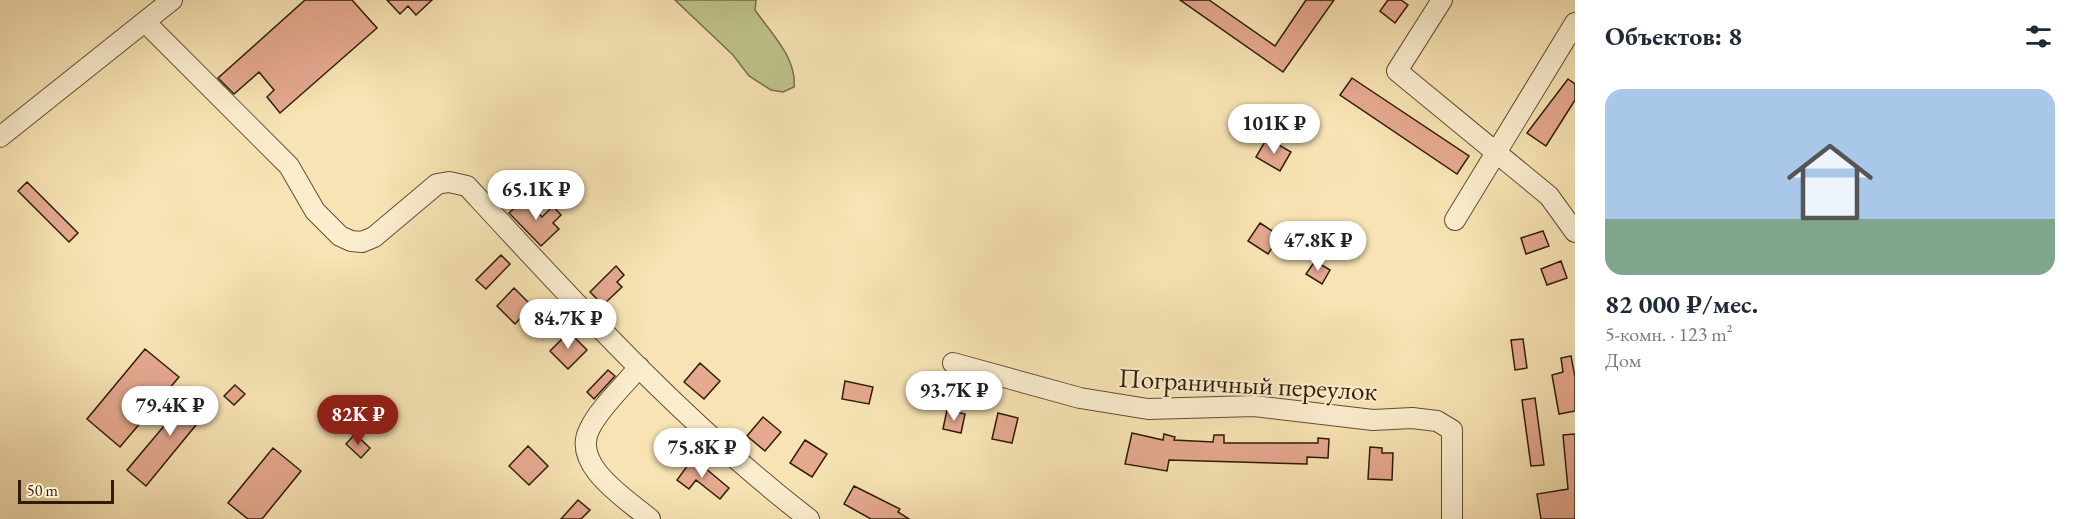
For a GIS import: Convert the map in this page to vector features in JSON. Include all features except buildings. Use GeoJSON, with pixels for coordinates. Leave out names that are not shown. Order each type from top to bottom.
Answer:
{"type":"FeatureCollection","features":[{"type":"Feature","properties":{"kind":"street"},"geometry":{"type":"LineString","coordinates":[[0,137],[172,0]]}},
{"type":"Feature","properties":{"kind":"street"},"geometry":{"type":"LineString","coordinates":[[1442,0],[1397,71],[1548,196],[1575,232]]}},
{"type":"Feature","properties":{"kind":"street"},"geometry":{"type":"LineString","coordinates":[[145,22],[289,165],[315,211],[340,236],[351,241],[368,240],[437,184],[448,182],[467,186],[594,324],[753,476],[809,519]]}},
{"type":"Feature","properties":{"kind":"street"},"geometry":{"type":"LineString","coordinates":[[1455,220],[1575,23]]}},
{"type":"Feature","properties":{"kind":"street","name":"Пограничный переулок"},"geometry":{"type":"LineString","coordinates":[[953,363],[1080,398],[1148,409],[1254,406],[1373,420],[1412,418],[1437,421],[1452,430],[1452,519]]}},
{"type":"Feature","properties":{"kind":"street"},"geometry":{"type":"LineString","coordinates":[[639,367],[590,427],[584,442],[586,458],[594,469],[650,519]]}},
{"type":"Feature","properties":{"kind":"green space"},"geometry":{"type":"Polygon","coordinates":[[[675,0],[756,0],[755,10],[787,56],[794,76],[794,87],[783,92],[771,90],[749,76],[733,55],[675,0]]]}}]}
